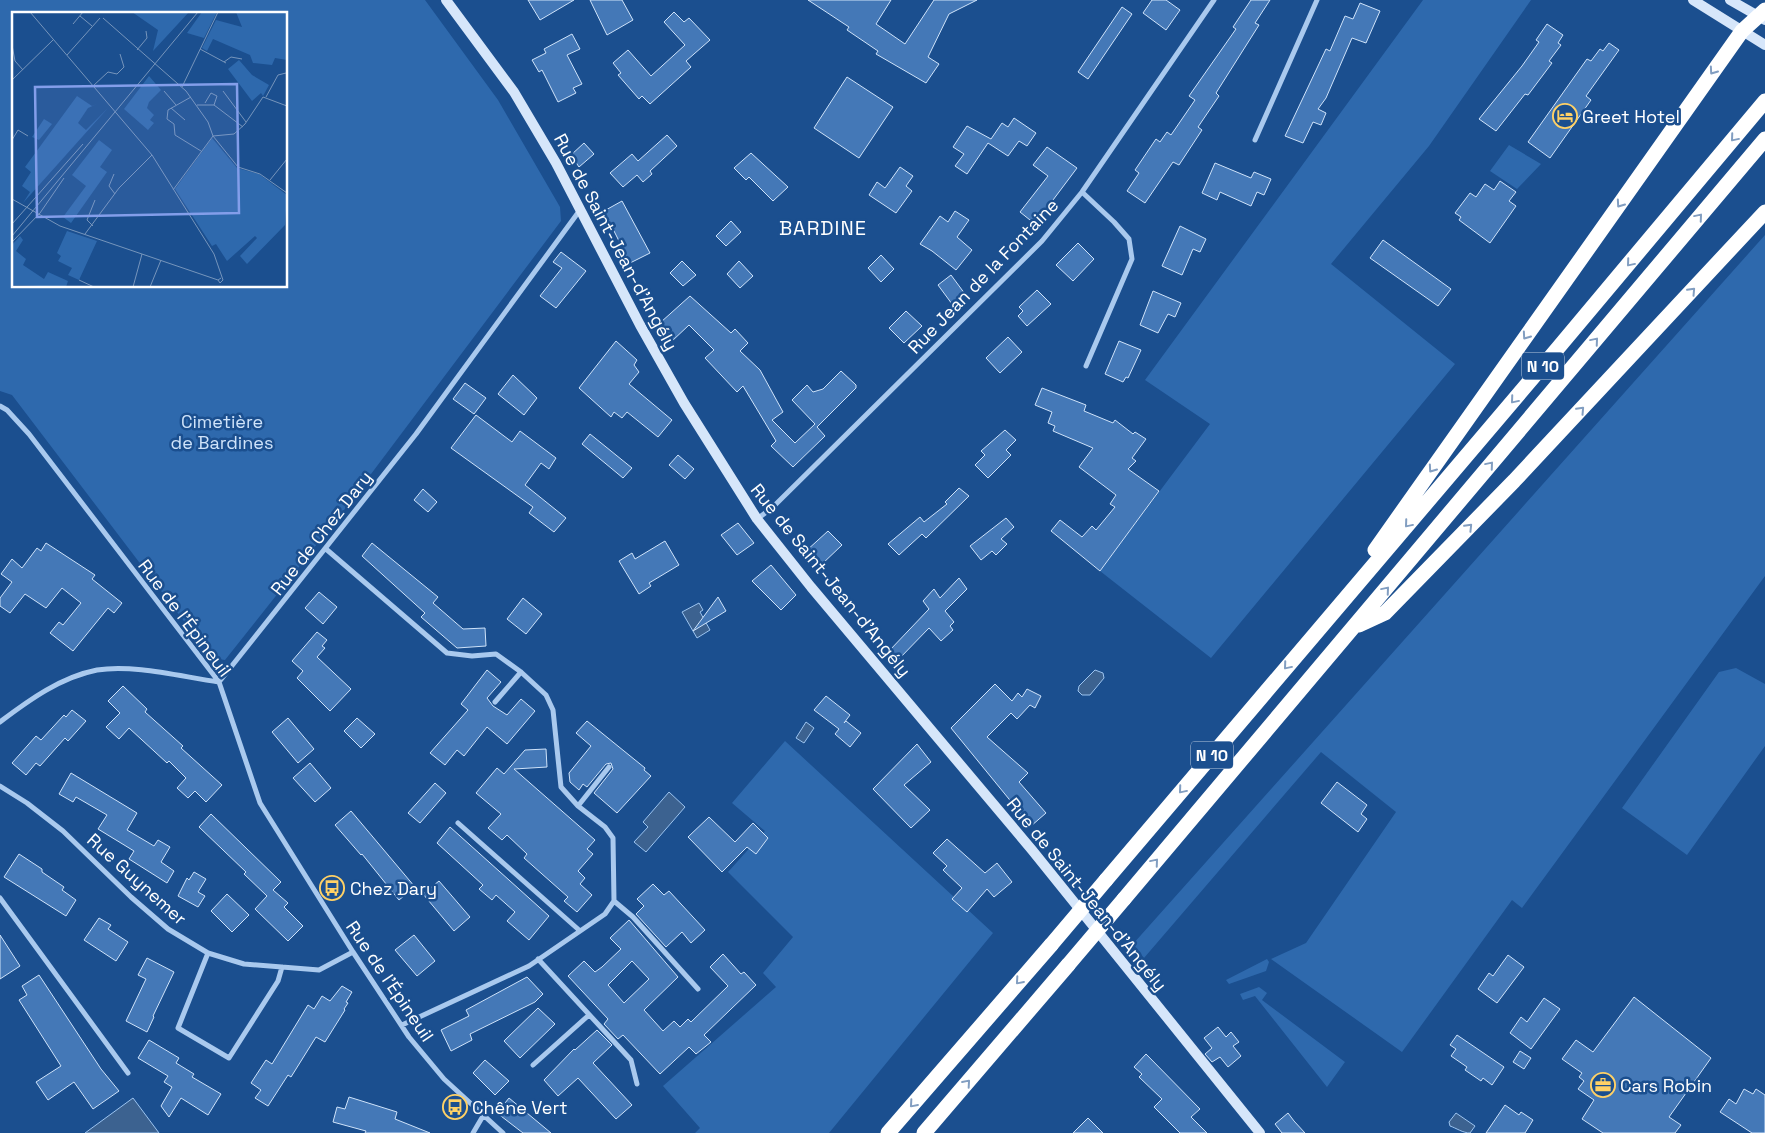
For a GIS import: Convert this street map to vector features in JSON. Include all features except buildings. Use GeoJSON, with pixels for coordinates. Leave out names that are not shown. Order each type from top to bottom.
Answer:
{"type":"FeatureCollection","features":[{"type":"Feature","properties":{"kind":"highway"},"geometry":{"type":"LineString","coordinates":[[1319,629],[1742,31],[1763,15]]}},
{"type":"Feature","properties":{"kind":"highway","name":"N 10"},"geometry":{"type":"LineString","coordinates":[[888,1133],[1051,945],[1765,101]]}},
{"type":"Feature","properties":{"kind":"highway","name":"N 10"},"geometry":{"type":"LineString","coordinates":[[924,1133],[1354,628],[1765,140]]}},
{"type":"Feature","properties":{"kind":"highway"},"geometry":{"type":"LineString","coordinates":[[1354,628],[1386,613],[1520,474],[1765,212]]}},
{"type":"Feature","properties":{"kind":"main road","name":"Rue de Saint-Jean-d'Angély"},"geometry":{"type":"LineString","coordinates":[[446,0],[514,92],[580,209],[684,403],[757,520],[1032,850],[1258,1132]]}},
{"type":"Feature","properties":{"kind":"main road"},"geometry":{"type":"LineString","coordinates":[[1692,0],[1765,45]]}},
{"type":"Feature","properties":{"kind":"main road"},"geometry":{"type":"LineString","coordinates":[[1730,0],[1763,15]]}},
{"type":"Feature","properties":{"kind":"street","name":"Rue Jean de la Fontaine"},"geometry":{"type":"LineString","coordinates":[[757,520],[773,507],[1042,241],[1082,192],[1214,0]]}},
{"type":"Feature","properties":{"kind":"street"},"geometry":{"type":"LineString","coordinates":[[1255,140],[1317,0]]}},
{"type":"Feature","properties":{"kind":"street"},"geometry":{"type":"LineString","coordinates":[[1082,192],[1129,239],[1132,260],[1086,366]]}},
{"type":"Feature","properties":{"kind":"street","name":"Rue de Chez Dary"},"geometry":{"type":"LineString","coordinates":[[219,682],[416,434],[580,209]]}},
{"type":"Feature","properties":{"kind":"street","name":"Rue de l'Épineuil"},"geometry":{"type":"LineString","coordinates":[[0,406],[7,410],[29,434],[219,682],[260,803],[352,952],[402,1025],[444,1079],[502,1133]]}},
{"type":"Feature","properties":{"kind":"street"},"geometry":{"type":"LineString","coordinates":[[326,549],[447,653],[472,656],[496,654],[521,672],[546,695],[553,710],[561,787],[578,806],[605,827],[613,838],[614,901],[605,914],[529,966],[402,1025]]}},
{"type":"Feature","properties":{"kind":"street"},"geometry":{"type":"LineString","coordinates":[[0,722],[40,693],[97,670],[118,669],[151,672],[219,682]]}},
{"type":"Feature","properties":{"kind":"street"},"geometry":{"type":"LineString","coordinates":[[495,702],[521,672]]}},
{"type":"Feature","properties":{"kind":"street"},"geometry":{"type":"LineString","coordinates":[[578,806],[609,767]]}},
{"type":"Feature","properties":{"kind":"street","name":"Rue Guynemer"},"geometry":{"type":"LineString","coordinates":[[0,786],[27,803],[63,831],[131,897],[168,929],[208,953],[244,964],[319,970],[352,952]]}},
{"type":"Feature","properties":{"kind":"street"},"geometry":{"type":"LineString","coordinates":[[458,823],[579,930]]}},
{"type":"Feature","properties":{"kind":"street"},"geometry":{"type":"LineString","coordinates":[[0,898],[128,1072]]}},
{"type":"Feature","properties":{"kind":"street"},"geometry":{"type":"LineString","coordinates":[[614,901],[633,917],[698,989]]}},
{"type":"Feature","properties":{"kind":"street"},"geometry":{"type":"LineString","coordinates":[[208,953],[178,1028],[230,1058],[278,981],[282,968]]}},
{"type":"Feature","properties":{"kind":"street"},"geometry":{"type":"LineString","coordinates":[[538,959],[631,1060],[637,1084]]}},
{"type":"Feature","properties":{"kind":"street"},"geometry":{"type":"LineString","coordinates":[[533,1065],[589,1015]]}},
{"type":"Feature","properties":{"kind":"street"},"geometry":{"type":"LineString","coordinates":[[473,1133],[483,1116]]}},
{"type":"Feature","properties":{"kind":"green space","name":"Cimetière de Bardines"},"geometry":{"type":"Polygon","coordinates":[[[0,0],[425,0],[498,100],[560,207],[561,221],[344,510],[225,660],[212,658],[12,395],[0,391],[0,0]]]}},
{"type":"Feature","properties":{"kind":"green space"},"geometry":{"type":"Polygon","coordinates":[[[1423,0],[1531,0],[1429,146],[1331,264],[1455,364],[1211,658],[1100,571],[1210,424],[1145,380],[1423,0]]]}},
{"type":"Feature","properties":{"kind":"green space"},"geometry":{"type":"Polygon","coordinates":[[[1509,145],[1541,164],[1517,189],[1490,171],[1509,145]]]}},
{"type":"Feature","properties":{"kind":"green space"},"geometry":{"type":"Polygon","coordinates":[[[1765,235],[1765,576],[1522,908],[1512,900],[1402,1052],[1271,959],[1306,943],[1396,812],[1321,752],[1144,958],[1133,944],[1765,235]]]}},
{"type":"Feature","properties":{"kind":"green space"},"geometry":{"type":"Polygon","coordinates":[[[1736,668],[1765,684],[1765,746],[1687,855],[1622,808],[1719,672],[1736,668]]]}},
{"type":"Feature","properties":{"kind":"green space"},"geometry":{"type":"Polygon","coordinates":[[[785,741],[993,933],[829,1133],[695,1133],[700,1128],[663,1086],[776,987],[763,973],[793,937],[728,872],[765,831],[732,803],[785,741]]]}},
{"type":"Feature","properties":{"kind":"green space"},"geometry":{"type":"Polygon","coordinates":[[[1267,959],[1269,962],[1266,971],[1229,984],[1226,980],[1267,959]]]}},
{"type":"Feature","properties":{"kind":"green space"},"geometry":{"type":"Polygon","coordinates":[[[1259,987],[1267,993],[1262,1000],[1345,1062],[1327,1087],[1255,996],[1243,1000],[1240,994],[1259,987]]]}},
{"type":"Feature","properties":{"kind":"shaded area"},"geometry":{"type":"Polygon","coordinates":[[[699,603],[703,610],[700,612],[710,630],[697,638],[682,612],[699,603]]]}},
{"type":"Feature","properties":{"kind":"shaded area"},"geometry":{"type":"Polygon","coordinates":[[[1095,670],[1103,673],[1104,678],[1090,695],[1082,695],[1078,691],[1079,686],[1095,670]]]}},
{"type":"Feature","properties":{"kind":"shaded area"},"geometry":{"type":"Polygon","coordinates":[[[806,722],[814,728],[804,743],[796,738],[806,722]]]}},
{"type":"Feature","properties":{"kind":"shaded area"},"geometry":{"type":"Polygon","coordinates":[[[669,792],[685,807],[646,852],[634,842],[648,827],[643,822],[669,792]]]}},
{"type":"Feature","properties":{"kind":"shaded area"},"geometry":{"type":"Polygon","coordinates":[[[133,1098],[159,1133],[85,1133],[133,1098]]]}},
{"type":"Feature","properties":{"kind":"shaded area"},"geometry":{"type":"Polygon","coordinates":[[[1456,1113],[1475,1126],[1470,1133],[1450,1126],[1449,1122],[1456,1113]]]}},
{"type":"Feature","properties":{"kind":"place","name":"Greet Hotel"},"geometry":{"type":"Point","coordinates":[1565,116]}},
{"type":"Feature","properties":{"kind":"place","name":"Chez Dary"},"geometry":{"type":"Point","coordinates":[332,888]}},
{"type":"Feature","properties":{"kind":"place","name":"Cars Robin"},"geometry":{"type":"Point","coordinates":[1603,1085]}},
{"type":"Feature","properties":{"kind":"place","name":"Chêne Vert"},"geometry":{"type":"Point","coordinates":[455,1107]}},
{"type":"Feature","properties":{"kind":"district","name":"BARDINE"},"geometry":{"type":"Point","coordinates":[823,228]}}]}
